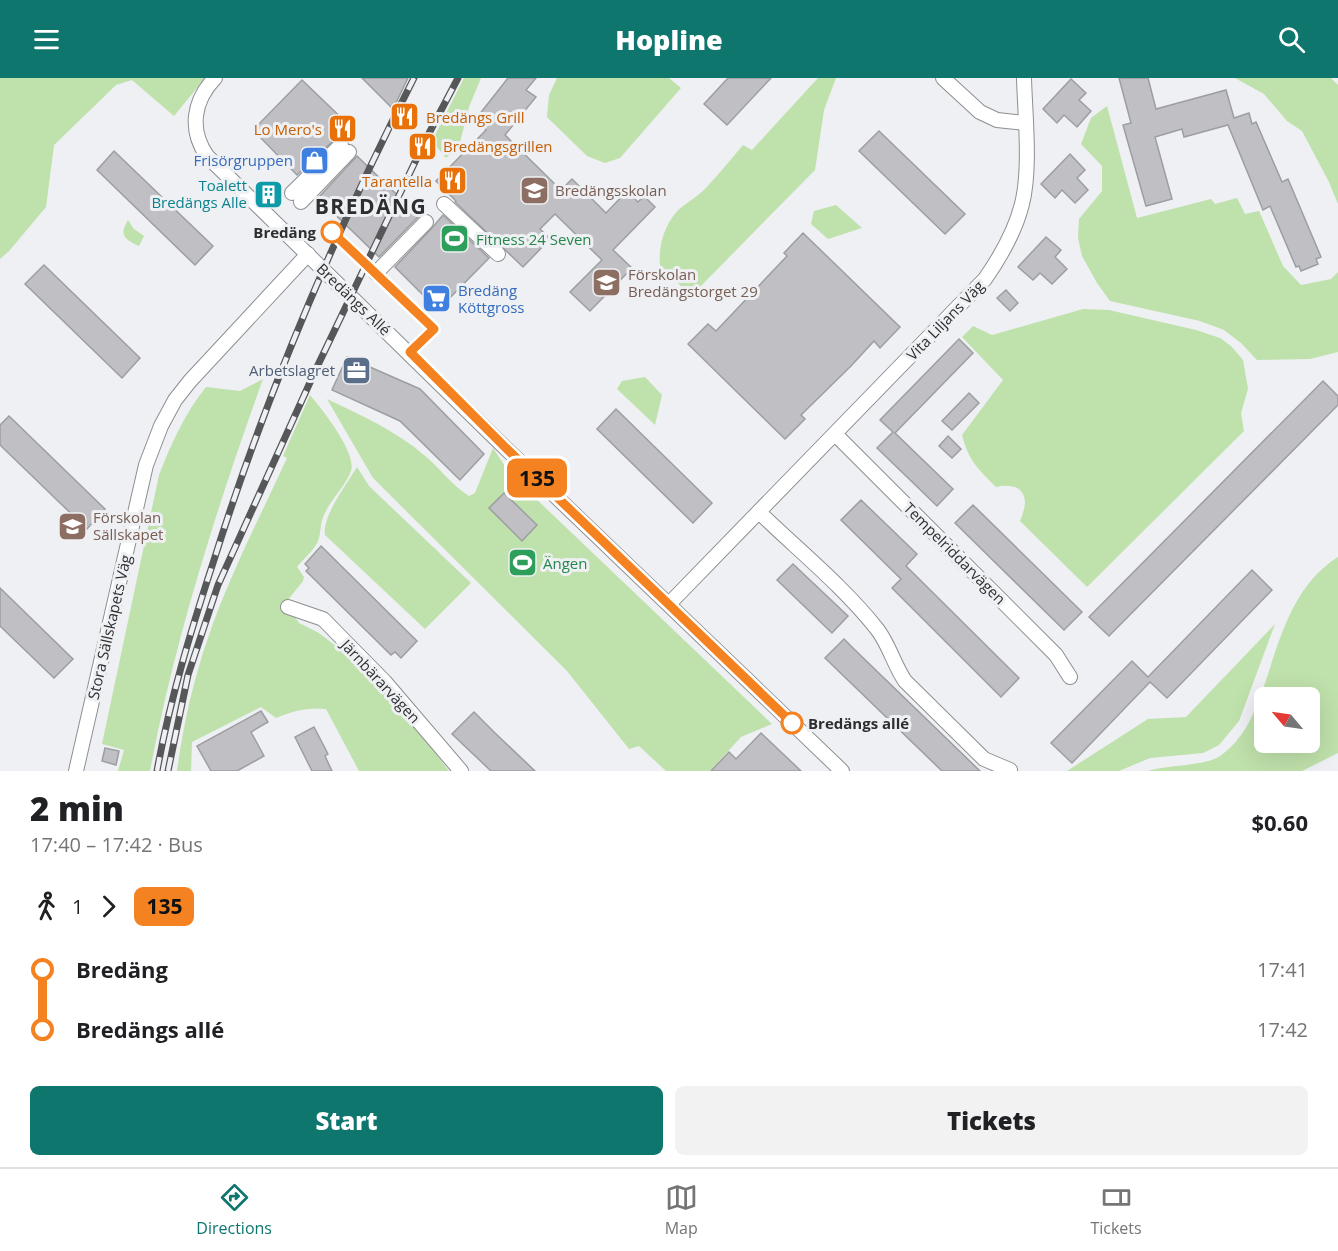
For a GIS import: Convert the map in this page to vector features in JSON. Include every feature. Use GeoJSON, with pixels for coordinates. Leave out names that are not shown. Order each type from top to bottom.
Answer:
{"type":"FeatureCollection","features":[{"type":"Feature","properties":{"kind":"street","name":"Bredängs Allé"},"geometry":{"type":"LineString","coordinates":[[215,78],[208,85],[195,118],[198,142],[207,156],[842,771]]}},
{"type":"Feature","properties":{"kind":"street"},"geometry":{"type":"LineString","coordinates":[[943,78],[980,112],[997,120],[1025,123]]}},
{"type":"Feature","properties":{"kind":"street","name":"Vita Liljans Väg"},"geometry":{"type":"LineString","coordinates":[[669,604],[985,279],[1002,255],[1022,203],[1026,174],[1024,78]]}},
{"type":"Feature","properties":{"kind":"street"},"geometry":{"type":"LineString","coordinates":[[297,197],[345,148]]}},
{"type":"Feature","properties":{"kind":"street"},"geometry":{"type":"LineString","coordinates":[[444,204],[498,254]]}},
{"type":"Feature","properties":{"kind":"street"},"geometry":{"type":"LineString","coordinates":[[376,273],[426,222]]}},
{"type":"Feature","properties":{"kind":"street","name":"Stora Sällskapets Väg"},"geometry":{"type":"LineString","coordinates":[[76,771],[146,465],[161,426],[176,400],[203,365],[308,254]]}},
{"type":"Feature","properties":{"kind":"street","name":"Tempelriddarvägen"},"geometry":{"type":"LineString","coordinates":[[835,434],[1048,646],[1070,677]]}},
{"type":"Feature","properties":{"kind":"street"},"geometry":{"type":"LineString","coordinates":[[759,512],[873,624],[905,681],[984,759],[1010,770]]}},
{"type":"Feature","properties":{"kind":"street","name":"Järnbärarvägen"},"geometry":{"type":"LineString","coordinates":[[288,607],[323,620],[385,682],[461,771]]}},
{"type":"Feature","properties":{"kind":"green space"},"geometry":{"type":"Polygon","coordinates":[[[0,78],[205,78],[174,116],[132,80],[116,85],[54,145],[46,207],[0,259],[0,78]]]}},
{"type":"Feature","properties":{"kind":"green space"},"geometry":{"type":"Polygon","coordinates":[[[464,78],[481,78],[469,107],[459,146],[446,158],[432,141],[464,78]]]}},
{"type":"Feature","properties":{"kind":"green space"},"geometry":{"type":"Polygon","coordinates":[[[557,78],[669,78],[681,88],[620,158],[605,163],[587,156],[547,117],[549,95],[557,78]]]}},
{"type":"Feature","properties":{"kind":"green space"},"geometry":{"type":"Polygon","coordinates":[[[818,78],[836,78],[824,110],[815,170],[691,296],[660,265],[660,249],[664,233],[672,218],[677,211],[706,188],[743,145],[752,150],[818,78]]]}},
{"type":"Feature","properties":{"kind":"green space"},"geometry":{"type":"Polygon","coordinates":[[[1235,78],[1331,78],[1338,85],[1338,204],[1302,131],[1287,121],[1264,94],[1235,78]]]}},
{"type":"Feature","properties":{"kind":"green space"},"geometry":{"type":"Polygon","coordinates":[[[1107,106],[1137,218],[1211,199],[1215,204],[1237,198],[1245,214],[1259,211],[1283,266],[1301,285],[1331,279],[1338,272],[1338,352],[1310,359],[1257,360],[1241,343],[1224,330],[1200,321],[1110,301],[1082,256],[1078,238],[1079,219],[1102,191],[1102,166],[1081,144],[1091,118],[1107,106]]]}},
{"type":"Feature","properties":{"kind":"green space"},"geometry":{"type":"Polygon","coordinates":[[[836,205],[862,228],[828,239],[811,224],[814,211],[836,205]]]}},
{"type":"Feature","properties":{"kind":"green space"},"geometry":{"type":"Polygon","coordinates":[[[128,220],[134,229],[144,236],[139,246],[125,236],[124,229],[128,220]]]}},
{"type":"Feature","properties":{"kind":"green space"},"geometry":{"type":"Polygon","coordinates":[[[1083,309],[1109,310],[1196,330],[1220,338],[1231,346],[1243,360],[1248,389],[1241,413],[1244,431],[1087,587],[1020,521],[1025,504],[1022,492],[1010,486],[996,487],[974,464],[962,435],[1003,380],[962,337],[973,326],[992,335],[1083,309]]]}},
{"type":"Feature","properties":{"kind":"green space"},"geometry":{"type":"Polygon","coordinates":[[[645,377],[662,395],[655,425],[617,389],[622,381],[645,377]]]}},
{"type":"Feature","properties":{"kind":"green space"},"geometry":{"type":"Polygon","coordinates":[[[263,379],[229,476],[199,573],[172,672],[150,771],[118,771],[124,750],[102,744],[159,475],[179,429],[191,407],[206,387],[240,391],[263,379]]]}},
{"type":"Feature","properties":{"kind":"green space"},"geometry":{"type":"Polygon","coordinates":[[[310,395],[330,420],[344,443],[349,454],[351,471],[324,515],[318,542],[297,567],[304,577],[303,581],[280,610],[291,611],[299,623],[319,633],[341,650],[419,731],[449,771],[359,771],[326,709],[301,710],[276,718],[261,707],[192,742],[191,771],[177,771],[189,704],[216,615],[287,458],[283,456],[310,395]]]}},
{"type":"Feature","properties":{"kind":"green space","name":"Ängen"},"geometry":{"type":"Polygon","coordinates":[[[327,399],[402,438],[469,496],[475,493],[493,448],[510,474],[772,724],[741,737],[710,771],[666,771],[639,746],[629,749],[567,671],[373,478],[327,399]]]}},
{"type":"Feature","properties":{"kind":"green space"},"geometry":{"type":"Polygon","coordinates":[[[357,467],[369,486],[471,583],[425,629],[325,535],[325,527],[331,510],[357,467]]]}},
{"type":"Feature","properties":{"kind":"green space"},"geometry":{"type":"Polygon","coordinates":[[[1338,557],[1338,753],[1302,771],[1148,771],[1196,764],[1220,756],[1242,734],[1254,710],[1254,753],[1320,753],[1320,687],[1264,687],[1282,633],[1309,583],[1338,557]]]}},
{"type":"Feature","properties":{"kind":"green space"},"geometry":{"type":"Polygon","coordinates":[[[1275,624],[1239,721],[1219,745],[1203,753],[1150,758],[1119,771],[1067,771],[1148,719],[1186,717],[1275,624]]]}},
{"type":"Feature","properties":{"kind":"building"},"geometry":{"type":"Polygon","coordinates":[[[362,78],[408,78],[393,109],[362,78]]]}},
{"type":"Feature","properties":{"kind":"building"},"geometry":{"type":"Polygon","coordinates":[[[508,78],[536,78],[526,90],[536,97],[505,135],[561,190],[572,179],[606,213],[627,191],[638,202],[644,196],[655,207],[613,250],[632,268],[590,311],[570,292],[602,260],[555,214],[540,229],[550,239],[523,267],[436,181],[486,130],[475,120],[508,78]]]}},
{"type":"Feature","properties":{"kind":"building"},"geometry":{"type":"Polygon","coordinates":[[[728,78],[771,78],[727,125],[704,104],[728,78]]]}},
{"type":"Feature","properties":{"kind":"building"},"geometry":{"type":"Polygon","coordinates":[[[1119,78],[1148,78],[1156,109],[1226,90],[1234,118],[1249,113],[1252,124],[1256,122],[1282,182],[1288,179],[1321,257],[1316,259],[1318,264],[1301,271],[1299,266],[1296,267],[1270,206],[1263,210],[1228,125],[1184,137],[1182,129],[1155,137],[1172,199],[1146,206],[1123,125],[1131,123],[1119,78]]]}},
{"type":"Feature","properties":{"kind":"building"},"geometry":{"type":"Polygon","coordinates":[[[1071,79],[1086,93],[1079,100],[1091,111],[1077,127],[1064,115],[1057,123],[1043,109],[1071,79]]]}},
{"type":"Feature","properties":{"kind":"building"},"geometry":{"type":"Polygon","coordinates":[[[302,80],[354,130],[346,138],[339,136],[335,139],[297,175],[253,130],[302,80]]]}},
{"type":"Feature","properties":{"kind":"building"},"geometry":{"type":"Polygon","coordinates":[[[879,131],[965,214],[945,234],[859,151],[879,131]]]}},
{"type":"Feature","properties":{"kind":"building","name":"Bredängsgrillen"},"geometry":{"type":"Polygon","coordinates":[[[418,136],[433,145],[426,156],[411,147],[418,136]]]}},
{"type":"Feature","properties":{"kind":"building"},"geometry":{"type":"Polygon","coordinates":[[[114,151],[213,246],[195,265],[97,170],[114,151]]]}},
{"type":"Feature","properties":{"kind":"building"},"geometry":{"type":"Polygon","coordinates":[[[1070,154],[1085,170],[1077,178],[1088,190],[1075,203],[1062,190],[1055,198],[1041,184],[1070,154]]]}},
{"type":"Feature","properties":{"kind":"building"},"geometry":{"type":"Polygon","coordinates":[[[357,156],[419,216],[379,257],[318,198],[357,156]]]}},
{"type":"Feature","properties":{"kind":"building"},"geometry":{"type":"Polygon","coordinates":[[[443,215],[489,258],[438,310],[395,267],[443,215]]]}},
{"type":"Feature","properties":{"kind":"building"},"geometry":{"type":"Polygon","coordinates":[[[803,233],[900,327],[880,348],[874,341],[801,415],[805,419],[785,439],[688,344],[708,324],[716,331],[787,256],[784,253],[803,233]]]}},
{"type":"Feature","properties":{"kind":"building"},"geometry":{"type":"Polygon","coordinates":[[[1046,237],[1061,250],[1055,257],[1067,269],[1052,284],[1040,273],[1033,280],[1018,267],[1046,237]]]}},
{"type":"Feature","properties":{"kind":"building"},"geometry":{"type":"Polygon","coordinates":[[[44,265],[140,358],[122,378],[25,284],[44,265]]]}},
{"type":"Feature","properties":{"kind":"building"},"geometry":{"type":"Polygon","coordinates":[[[1006,290],[1018,303],[1010,311],[997,298],[1006,290]]]}},
{"type":"Feature","properties":{"kind":"building"},"geometry":{"type":"Polygon","coordinates":[[[959,339],[973,353],[895,433],[953,489],[937,506],[877,448],[893,432],[880,420],[959,339]]]}},
{"type":"Feature","properties":{"kind":"building"},"geometry":{"type":"Polygon","coordinates":[[[347,357],[420,389],[484,454],[460,480],[400,421],[332,390],[347,357]]]}},
{"type":"Feature","properties":{"kind":"building"},"geometry":{"type":"Polygon","coordinates":[[[1323,381],[1338,396],[1338,405],[1109,636],[1089,617],[1323,381]]]}},
{"type":"Feature","properties":{"kind":"building"},"geometry":{"type":"Polygon","coordinates":[[[969,393],[979,403],[952,430],[942,421],[969,393]]]}},
{"type":"Feature","properties":{"kind":"building"},"geometry":{"type":"Polygon","coordinates":[[[616,409],[712,503],[693,523],[597,429],[616,409]]]}},
{"type":"Feature","properties":{"kind":"building"},"geometry":{"type":"Polygon","coordinates":[[[9,416],[105,509],[87,529],[0,445],[0,425],[9,416]]]}},
{"type":"Feature","properties":{"kind":"building"},"geometry":{"type":"Polygon","coordinates":[[[948,436],[961,449],[952,458],[939,446],[948,436]]]}},
{"type":"Feature","properties":{"kind":"building"},"geometry":{"type":"Polygon","coordinates":[[[504,493],[537,525],[522,541],[489,508],[504,493]]]}},
{"type":"Feature","properties":{"kind":"building"},"geometry":{"type":"Polygon","coordinates":[[[861,500],[917,554],[906,566],[1019,678],[1001,697],[892,588],[901,579],[841,520],[861,500]]]}},
{"type":"Feature","properties":{"kind":"building"},"geometry":{"type":"Polygon","coordinates":[[[973,505],[1082,612],[1064,630],[955,523],[973,505]]]}},
{"type":"Feature","properties":{"kind":"building"},"geometry":{"type":"Polygon","coordinates":[[[321,546],[417,641],[401,658],[395,652],[391,655],[306,571],[309,568],[305,564],[321,546]]]}},
{"type":"Feature","properties":{"kind":"building"},"geometry":{"type":"Polygon","coordinates":[[[793,564],[848,616],[832,633],[777,580],[793,564]]]}},
{"type":"Feature","properties":{"kind":"building"},"geometry":{"type":"Polygon","coordinates":[[[1252,570],[1272,590],[1167,698],[1150,682],[1072,763],[1051,743],[1132,661],[1148,677],[1252,570]]]}},
{"type":"Feature","properties":{"kind":"building"},"geometry":{"type":"Polygon","coordinates":[[[0,588],[73,659],[54,678],[0,626],[0,588]]]}},
{"type":"Feature","properties":{"kind":"building"},"geometry":{"type":"Polygon","coordinates":[[[844,639],[980,771],[942,771],[825,658],[844,639]]]}},
{"type":"Feature","properties":{"kind":"building"},"geometry":{"type":"Polygon","coordinates":[[[261,711],[268,722],[251,732],[264,756],[237,771],[211,771],[197,746],[261,711]]]}},
{"type":"Feature","properties":{"kind":"building"},"geometry":{"type":"Polygon","coordinates":[[[474,712],[535,771],[491,771],[452,734],[474,712]]]}},
{"type":"Feature","properties":{"kind":"building"},"geometry":{"type":"Polygon","coordinates":[[[314,727],[328,754],[325,756],[332,771],[312,771],[295,737],[314,727]]]}},
{"type":"Feature","properties":{"kind":"building"},"geometry":{"type":"Polygon","coordinates":[[[761,733],[801,771],[711,771],[729,752],[736,759],[761,733]]]}},
{"type":"Feature","properties":{"kind":"building"},"geometry":{"type":"Polygon","coordinates":[[[105,748],[119,751],[116,765],[102,761],[105,748]]]}},
{"type":"Feature","properties":{"kind":"railway"},"geometry":{"type":"LineString","coordinates":[[157,771],[189,639],[256,437],[330,255],[414,78]]}},
{"type":"Feature","properties":{"kind":"railway"},"geometry":{"type":"LineString","coordinates":[[168,771],[188,675],[218,585],[317,367],[426,139],[458,78]]}},
{"type":"Feature","properties":{"kind":"bus line","name":"135"},"geometry":{"type":"LineString","coordinates":[[332,232],[434,329],[410,352],[507,449],[792,723]]}},
{"type":"Feature","properties":{"kind":"place","name":"Bredängs Grill"},"geometry":{"type":"Point","coordinates":[405,117]}},
{"type":"Feature","properties":{"kind":"place","name":"Lo Mero's"},"geometry":{"type":"Point","coordinates":[343,129]}},
{"type":"Feature","properties":{"kind":"place","name":"Bredängsgrillen"},"geometry":{"type":"Point","coordinates":[422,146]}},
{"type":"Feature","properties":{"kind":"place","name":"Frisörgruppen"},"geometry":{"type":"Point","coordinates":[314,160]}},
{"type":"Feature","properties":{"kind":"place","name":"Tarantella"},"geometry":{"type":"Point","coordinates":[453,181]}},
{"type":"Feature","properties":{"kind":"place","name":"Bredängsskolan"},"geometry":{"type":"Point","coordinates":[534,190]}},
{"type":"Feature","properties":{"kind":"place","name":"Toalett Bredängs Alle"},"geometry":{"type":"Point","coordinates":[268,194]}},
{"type":"Feature","properties":{"kind":"place","name":"Bredäng"},"geometry":{"type":"Point","coordinates":[332,232]}},
{"type":"Feature","properties":{"kind":"place","name":"Fitness 24 Seven"},"geometry":{"type":"Point","coordinates":[455,239]}},
{"type":"Feature","properties":{"kind":"place","name":"Förskolan Bredängstorget 29"},"geometry":{"type":"Point","coordinates":[607,283]}},
{"type":"Feature","properties":{"kind":"place","name":"Bredäng Köttgross"},"geometry":{"type":"Point","coordinates":[437,299]}},
{"type":"Feature","properties":{"kind":"place","name":"Arbetslagret"},"geometry":{"type":"Point","coordinates":[356,370]}},
{"type":"Feature","properties":{"kind":"place","name":"Förskolan Sällskapet"},"geometry":{"type":"Point","coordinates":[72,526]}},
{"type":"Feature","properties":{"kind":"place","name":"Ängen"},"geometry":{"type":"Point","coordinates":[522,563]}},
{"type":"Feature","properties":{"kind":"place","name":"Bredängs allé"},"geometry":{"type":"Point","coordinates":[792,723]}},
{"type":"Feature","properties":{"kind":"district","name":"BREDÄNG"},"geometry":{"type":"Point","coordinates":[371,206]}}]}
